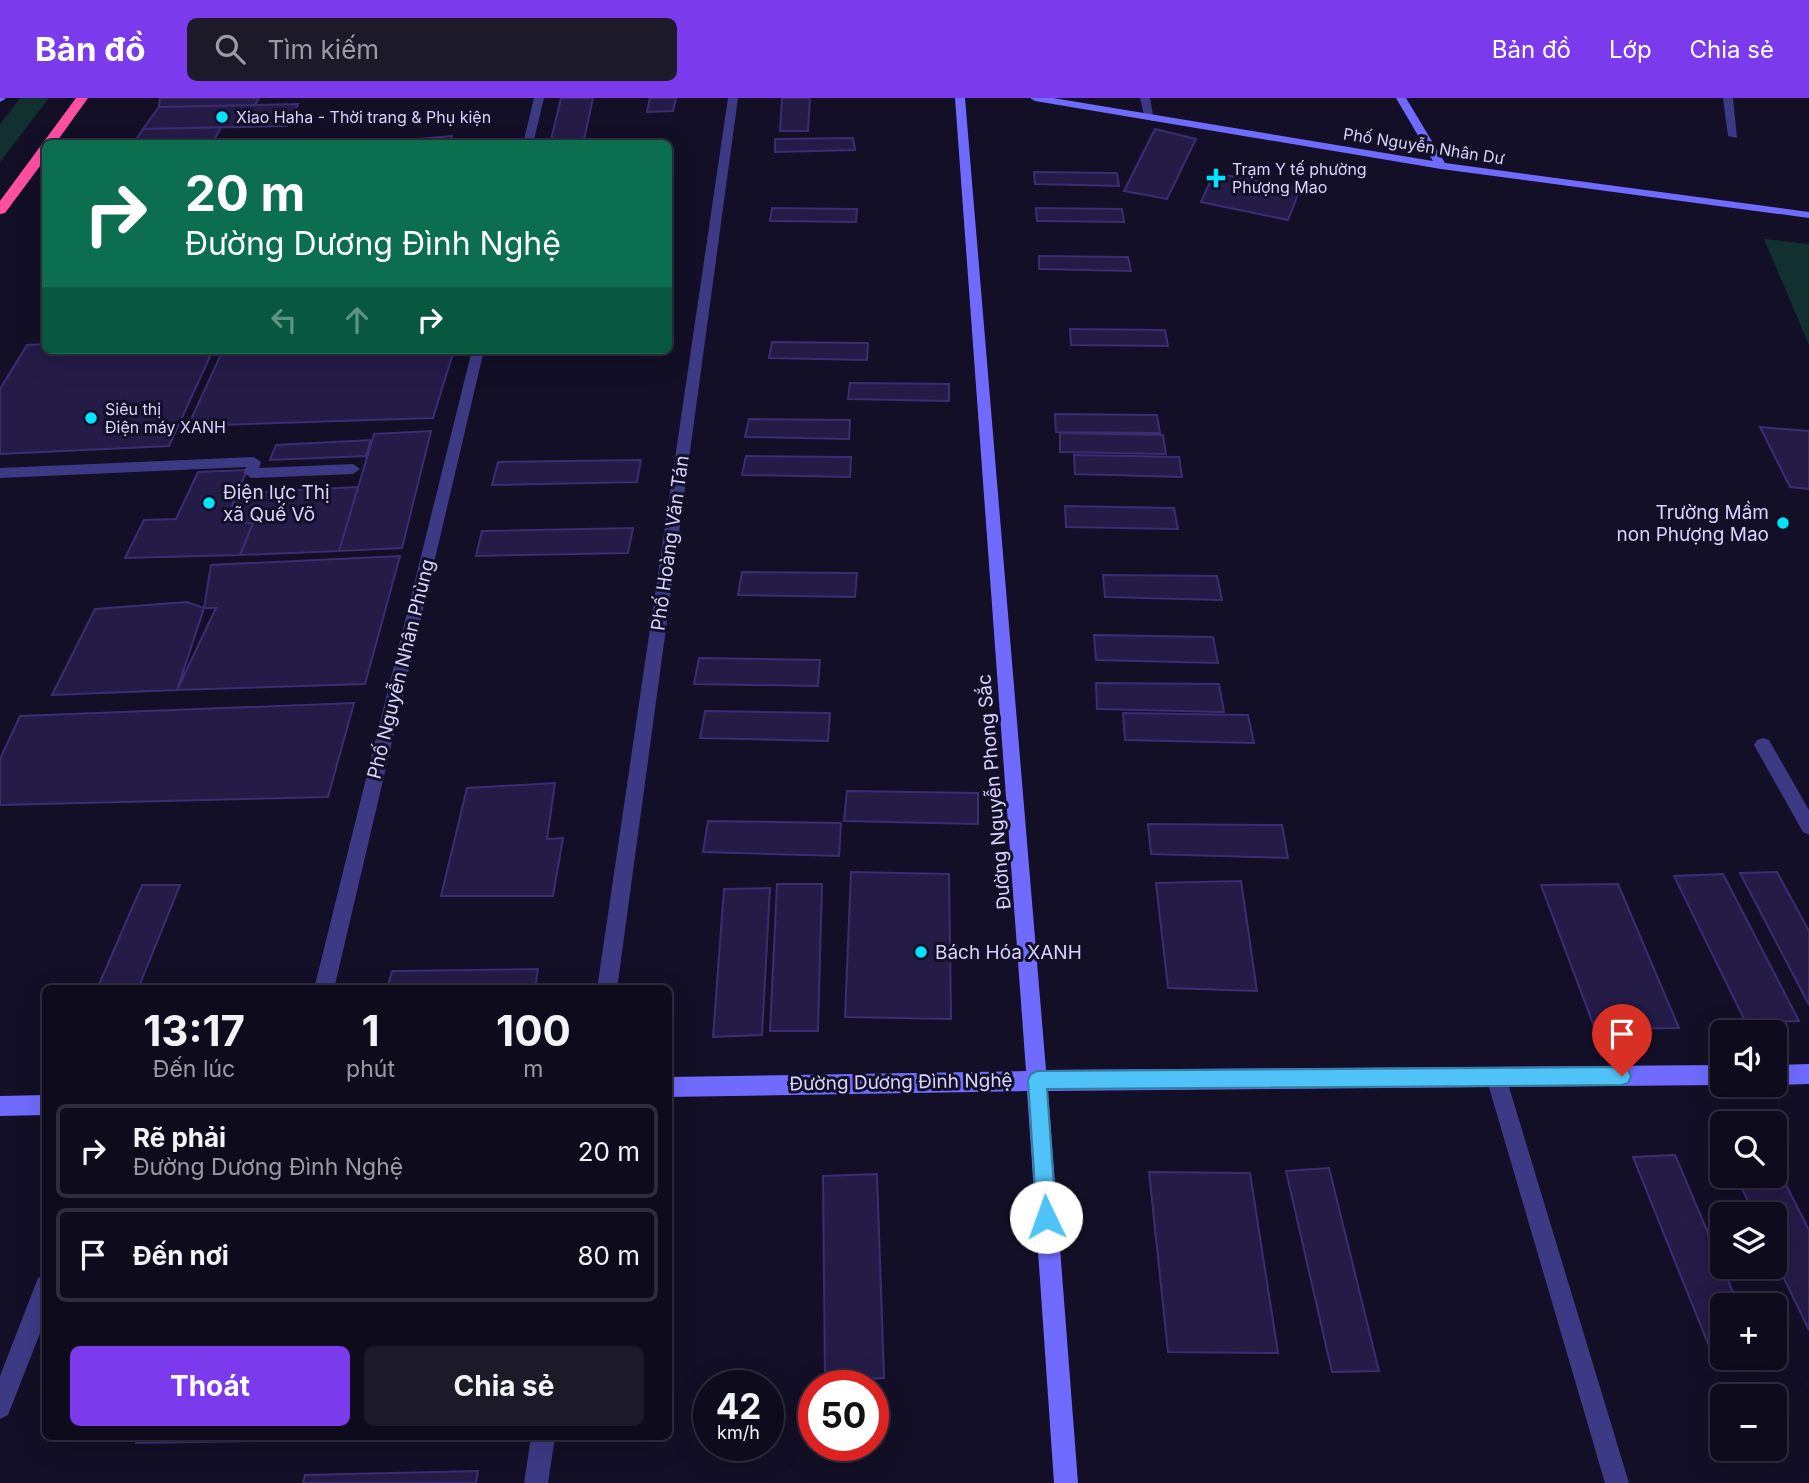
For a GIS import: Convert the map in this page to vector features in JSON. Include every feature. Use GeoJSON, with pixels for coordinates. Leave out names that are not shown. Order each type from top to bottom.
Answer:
{"type":"FeatureCollection","features":[{"type":"Feature","properties":{"kind":"highway"},"geometry":{"type":"LineString","coordinates":[[51,140],[82,98]]}},
{"type":"Feature","properties":{"kind":"highway"},"geometry":{"type":"LineString","coordinates":[[0,210],[42,153]]}},
{"type":"Feature","properties":{"kind":"main road","name":"Đường Nguyễn Phong Sắc"},"geometry":{"type":"LineString","coordinates":[[960,98],[1066,1483]]}},
{"type":"Feature","properties":{"kind":"main road","name":"Phố Nguyễn Nhân Dư"},"geometry":{"type":"LineString","coordinates":[[1035,98],[1441,166],[1809,215]]}},
{"type":"Feature","properties":{"kind":"main road"},"geometry":{"type":"LineString","coordinates":[[1401,98],[1441,166]]}},
{"type":"Feature","properties":{"kind":"main road"},"geometry":{"type":"LineString","coordinates":[[1787,1075],[1809,1074]]}},
{"type":"Feature","properties":{"kind":"main road","name":"Đường Dương Đình Nghệ"},"geometry":{"type":"LineString","coordinates":[[672,1087],[1037,1080],[1710,1075]]}},
{"type":"Feature","properties":{"kind":"main road"},"geometry":{"type":"LineString","coordinates":[[0,1106],[42,1105]]}},
{"type":"Feature","properties":{"kind":"street"},"geometry":{"type":"LineString","coordinates":[[529,140],[540,98]]}},
{"type":"Feature","properties":{"kind":"street","name":"Phố Hoàng Văn Tán"},"geometry":{"type":"LineString","coordinates":[[608,985],[733,98]]}},
{"type":"Feature","properties":{"kind":"street"},"geometry":{"type":"LineString","coordinates":[[1145,98],[1150,119]]}},
{"type":"Feature","properties":{"kind":"street"},"geometry":{"type":"LineString","coordinates":[[1728,98],[1733,136]]}},
{"type":"Feature","properties":{"kind":"street","name":"Phố Nguyễn Nhân Phùng"},"geometry":{"type":"LineString","coordinates":[[325,985],[477,354]]}},
{"type":"Feature","properties":{"kind":"street"},"geometry":{"type":"LineString","coordinates":[[0,473],[254,462],[251,472],[353,468]]}},
{"type":"Feature","properties":{"kind":"street"},"geometry":{"type":"LineString","coordinates":[[1763,744],[1809,827]]}},
{"type":"Feature","properties":{"kind":"street"},"geometry":{"type":"LineString","coordinates":[[1496,1077],[1617,1483]]}},
{"type":"Feature","properties":{"kind":"street"},"geometry":{"type":"LineString","coordinates":[[0,1407],[42,1297]]}},
{"type":"Feature","properties":{"kind":"street"},"geometry":{"type":"LineString","coordinates":[[536,1483],[543,1440]]}},
{"type":"Feature","properties":{"kind":"green space"},"geometry":{"type":"Polygon","coordinates":[[[20,98],[49,98],[0,162],[0,124],[20,98]]]}},
{"type":"Feature","properties":{"kind":"green space"},"geometry":{"type":"Polygon","coordinates":[[[1764,239],[1809,244],[1809,345],[1764,239]]]}},
{"type":"Feature","properties":{"kind":"building"},"geometry":{"type":"Polygon","coordinates":[[[160,98],[259,98],[255,105],[159,107],[160,98]]]}},
{"type":"Feature","properties":{"kind":"building"},"geometry":{"type":"Polygon","coordinates":[[[561,98],[593,98],[584,140],[551,140],[561,98]]]}},
{"type":"Feature","properties":{"kind":"building"},"geometry":{"type":"Polygon","coordinates":[[[650,98],[676,98],[673,111],[647,112],[650,98]]]}},
{"type":"Feature","properties":{"kind":"building"},"geometry":{"type":"Polygon","coordinates":[[[782,98],[810,98],[808,131],[780,131],[782,98]]]}},
{"type":"Feature","properties":{"kind":"building","name":"Xiao Haha - Thời trang & Phụ kiện"},"geometry":{"type":"Polygon","coordinates":[[[298,104],[287,126],[143,129],[159,107],[298,104]]]}},
{"type":"Feature","properties":{"kind":"building"},"geometry":{"type":"Polygon","coordinates":[[[221,127],[214,140],[136,140],[143,129],[221,127]]]}},
{"type":"Feature","properties":{"kind":"building"},"geometry":{"type":"Polygon","coordinates":[[[1155,129],[1196,139],[1167,199],[1124,191],[1155,129]]]}},
{"type":"Feature","properties":{"kind":"building"},"geometry":{"type":"Polygon","coordinates":[[[452,136],[452,140],[406,140],[452,136]]]}},
{"type":"Feature","properties":{"kind":"building"},"geometry":{"type":"Polygon","coordinates":[[[853,138],[855,150],[775,152],[775,139],[853,138]]]}},
{"type":"Feature","properties":{"kind":"building"},"geometry":{"type":"Polygon","coordinates":[[[1034,172],[1117,173],[1119,186],[1035,184],[1034,172]]]}},
{"type":"Feature","properties":{"kind":"building"},"geometry":{"type":"Polygon","coordinates":[[[1214,173],[1300,189],[1288,220],[1201,202],[1214,173]]]}},
{"type":"Feature","properties":{"kind":"building"},"geometry":{"type":"Polygon","coordinates":[[[772,208],[857,209],[856,222],[770,221],[772,208]]]}},
{"type":"Feature","properties":{"kind":"building"},"geometry":{"type":"Polygon","coordinates":[[[1036,208],[1122,209],[1124,222],[1037,221],[1036,208]]]}},
{"type":"Feature","properties":{"kind":"building"},"geometry":{"type":"Polygon","coordinates":[[[1039,256],[1128,257],[1131,271],[1039,269],[1039,256]]]}},
{"type":"Feature","properties":{"kind":"building"},"geometry":{"type":"Polygon","coordinates":[[[1070,329],[1165,330],[1168,346],[1071,345],[1070,329]]]}},
{"type":"Feature","properties":{"kind":"building"},"geometry":{"type":"Polygon","coordinates":[[[772,342],[868,343],[867,360],[769,358],[772,342]]]}},
{"type":"Feature","properties":{"kind":"building","name":"Siêu thị Điện máy XANH"},"geometry":{"type":"Polygon","coordinates":[[[42,344],[42,354],[211,354],[169,446],[0,454],[0,389],[27,345],[42,344]]]}},
{"type":"Feature","properties":{"kind":"building"},"geometry":{"type":"Polygon","coordinates":[[[221,354],[453,354],[433,418],[188,426],[221,354]]]}},
{"type":"Feature","properties":{"kind":"building"},"geometry":{"type":"Polygon","coordinates":[[[850,383],[949,384],[949,401],[848,399],[850,383]]]}},
{"type":"Feature","properties":{"kind":"building"},"geometry":{"type":"Polygon","coordinates":[[[1055,414],[1157,415],[1160,433],[1056,432],[1055,414]]]}},
{"type":"Feature","properties":{"kind":"building"},"geometry":{"type":"Polygon","coordinates":[[[749,419],[850,420],[849,439],[745,437],[749,419]]]}},
{"type":"Feature","properties":{"kind":"building"},"geometry":{"type":"Polygon","coordinates":[[[1760,427],[1809,431],[1809,489],[1790,487],[1760,427]]]}},
{"type":"Feature","properties":{"kind":"building"},"geometry":{"type":"Polygon","coordinates":[[[431,431],[402,548],[339,551],[374,434],[431,431]]]}},
{"type":"Feature","properties":{"kind":"building"},"geometry":{"type":"Polygon","coordinates":[[[1060,433],[1163,435],[1166,454],[1060,452],[1060,433]]]}},
{"type":"Feature","properties":{"kind":"building"},"geometry":{"type":"Polygon","coordinates":[[[371,440],[366,456],[270,460],[276,445],[371,440]]]}},
{"type":"Feature","properties":{"kind":"building"},"geometry":{"type":"Polygon","coordinates":[[[1074,455],[1179,457],[1182,477],[1075,474],[1074,455]]]}},
{"type":"Feature","properties":{"kind":"building"},"geometry":{"type":"Polygon","coordinates":[[[746,456],[851,457],[850,477],[742,475],[746,456]]]}},
{"type":"Feature","properties":{"kind":"building"},"geometry":{"type":"Polygon","coordinates":[[[641,460],[637,482],[492,485],[498,462],[641,460]]]}},
{"type":"Feature","properties":{"kind":"building"},"geometry":{"type":"Polygon","coordinates":[[[247,470],[225,523],[253,523],[240,555],[125,558],[144,520],[176,519],[198,472],[247,470]]]}},
{"type":"Feature","properties":{"kind":"building"},"geometry":{"type":"Polygon","coordinates":[[[358,487],[339,551],[240,555],[253,523],[225,523],[237,493],[358,487]]]}},
{"type":"Feature","properties":{"kind":"building"},"geometry":{"type":"Polygon","coordinates":[[[1065,506],[1174,508],[1178,529],[1066,527],[1065,506]]]}},
{"type":"Feature","properties":{"kind":"building"},"geometry":{"type":"Polygon","coordinates":[[[633,528],[628,553],[476,556],[482,531],[633,528]]]}},
{"type":"Feature","properties":{"kind":"building"},"geometry":{"type":"Polygon","coordinates":[[[400,556],[365,684],[177,690],[216,608],[204,608],[211,565],[400,556]]]}},
{"type":"Feature","properties":{"kind":"building"},"geometry":{"type":"Polygon","coordinates":[[[742,572],[857,573],[855,597],[738,595],[742,572]]]}},
{"type":"Feature","properties":{"kind":"building"},"geometry":{"type":"Polygon","coordinates":[[[1103,575],[1217,576],[1222,600],[1105,597],[1103,575]]]}},
{"type":"Feature","properties":{"kind":"building"},"geometry":{"type":"Polygon","coordinates":[[[187,602],[204,608],[177,690],[52,695],[95,609],[187,602]]]}},
{"type":"Feature","properties":{"kind":"building"},"geometry":{"type":"Polygon","coordinates":[[[1094,635],[1213,637],[1218,663],[1096,660],[1094,635]]]}},
{"type":"Feature","properties":{"kind":"building"},"geometry":{"type":"Polygon","coordinates":[[[699,658],[820,660],[818,686],[694,684],[699,658]]]}},
{"type":"Feature","properties":{"kind":"building"},"geometry":{"type":"Polygon","coordinates":[[[1096,683],[1219,684],[1224,712],[1097,709],[1096,683]]]}},
{"type":"Feature","properties":{"kind":"building"},"geometry":{"type":"Polygon","coordinates":[[[354,703],[328,797],[0,805],[0,759],[20,716],[354,703]]]}},
{"type":"Feature","properties":{"kind":"building"},"geometry":{"type":"Polygon","coordinates":[[[705,711],[830,713],[828,741],[700,738],[705,711]]]}},
{"type":"Feature","properties":{"kind":"building"},"geometry":{"type":"Polygon","coordinates":[[[1123,713],[1248,715],[1254,743],[1125,740],[1123,713]]]}},
{"type":"Feature","properties":{"kind":"building"},"geometry":{"type":"Polygon","coordinates":[[[555,783],[547,839],[563,838],[553,896],[441,896],[467,788],[555,783]]]}},
{"type":"Feature","properties":{"kind":"building"},"geometry":{"type":"Polygon","coordinates":[[[847,791],[978,793],[978,824],[844,821],[847,791]]]}},
{"type":"Feature","properties":{"kind":"building"},"geometry":{"type":"Polygon","coordinates":[[[708,821],[841,823],[839,856],[703,852],[708,821]]]}},
{"type":"Feature","properties":{"kind":"building"},"geometry":{"type":"Polygon","coordinates":[[[1148,824],[1282,825],[1288,858],[1151,854],[1148,824]]]}},
{"type":"Feature","properties":{"kind":"building"},"geometry":{"type":"Polygon","coordinates":[[[851,872],[949,874],[951,1019],[845,1017],[851,872]]]}},
{"type":"Feature","properties":{"kind":"building"},"geometry":{"type":"Polygon","coordinates":[[[1777,872],[1809,931],[1809,1005],[1740,873],[1777,872]]]}},
{"type":"Feature","properties":{"kind":"building"},"geometry":{"type":"Polygon","coordinates":[[[1723,874],[1799,1021],[1745,1020],[1674,876],[1723,874]]]}},
{"type":"Feature","properties":{"kind":"building"},"geometry":{"type":"Polygon","coordinates":[[[1241,881],[1257,991],[1168,988],[1156,883],[1241,881]]]}},
{"type":"Feature","properties":{"kind":"building"},"geometry":{"type":"Polygon","coordinates":[[[777,884],[822,884],[818,1031],[770,1031],[777,884]]]}},
{"type":"Feature","properties":{"kind":"building"},"geometry":{"type":"Polygon","coordinates":[[[1618,884],[1679,1028],[1595,1029],[1541,885],[1618,884]]]}},
{"type":"Feature","properties":{"kind":"building"},"geometry":{"type":"Polygon","coordinates":[[[142,885],[180,885],[140,985],[99,985],[142,885]]]}},
{"type":"Feature","properties":{"kind":"building"},"geometry":{"type":"Polygon","coordinates":[[[770,888],[762,1035],[713,1037],[724,889],[770,888]]]}},
{"type":"Feature","properties":{"kind":"building"},"geometry":{"type":"Polygon","coordinates":[[[538,969],[536,985],[388,985],[392,971],[538,969]]]}},
{"type":"Feature","properties":{"kind":"building"},"geometry":{"type":"Polygon","coordinates":[[[1675,1155],[1710,1238],[1710,1279],[1728,1279],[1733,1293],[1710,1293],[1710,1349],[1633,1157],[1675,1155]]]}},
{"type":"Feature","properties":{"kind":"building"},"geometry":{"type":"Polygon","coordinates":[[[1329,1168],[1379,1371],[1332,1372],[1286,1171],[1329,1168]]]}},
{"type":"Feature","properties":{"kind":"building"},"geometry":{"type":"Polygon","coordinates":[[[1149,1172],[1250,1173],[1278,1353],[1168,1352],[1149,1172]]]}},
{"type":"Feature","properties":{"kind":"building"},"geometry":{"type":"Polygon","coordinates":[[[877,1174],[884,1370],[825,1370],[823,1176],[877,1174]]]}},
{"type":"Feature","properties":{"kind":"building"},"geometry":{"type":"Polygon","coordinates":[[[1787,1187],[1809,1230],[1809,1330],[1784,1279],[1787,1279],[1787,1202],[1748,1202],[1742,1188],[1787,1187]]]}},
{"type":"Feature","properties":{"kind":"building"},"geometry":{"type":"Polygon","coordinates":[[[137,1440],[306,1440],[136,1443],[137,1440]]]}},
{"type":"Feature","properties":{"kind":"building"},"geometry":{"type":"Polygon","coordinates":[[[478,1471],[476,1483],[303,1483],[305,1475],[478,1471]]]}},
{"type":"Feature","properties":{"kind":"place","name":"Xiao Haha - Thời trang & Phụ kiện"},"geometry":{"type":"Point","coordinates":[222,117]}},
{"type":"Feature","properties":{"kind":"place","name":"Trạm Y tế phường Phượng Mao"},"geometry":{"type":"Point","coordinates":[1216,178]}},
{"type":"Feature","properties":{"kind":"place","name":"Siêu thị Điện máy XANH"},"geometry":{"type":"Point","coordinates":[91,418]}},
{"type":"Feature","properties":{"kind":"place","name":"Điện lực Thị xã Quế Võ"},"geometry":{"type":"Point","coordinates":[209,503]}},
{"type":"Feature","properties":{"kind":"place","name":"Trường Mầm non Phượng Mao"},"geometry":{"type":"Point","coordinates":[1783,523]}},
{"type":"Feature","properties":{"kind":"place","name":"Bách Hóa XANH"},"geometry":{"type":"Point","coordinates":[921,952]}},
{"type":"Feature","properties":{"kind":"route"},"geometry":{"type":"LineString","coordinates":[[1046,1217],[1037,1080],[1622,1076]]}}]}
